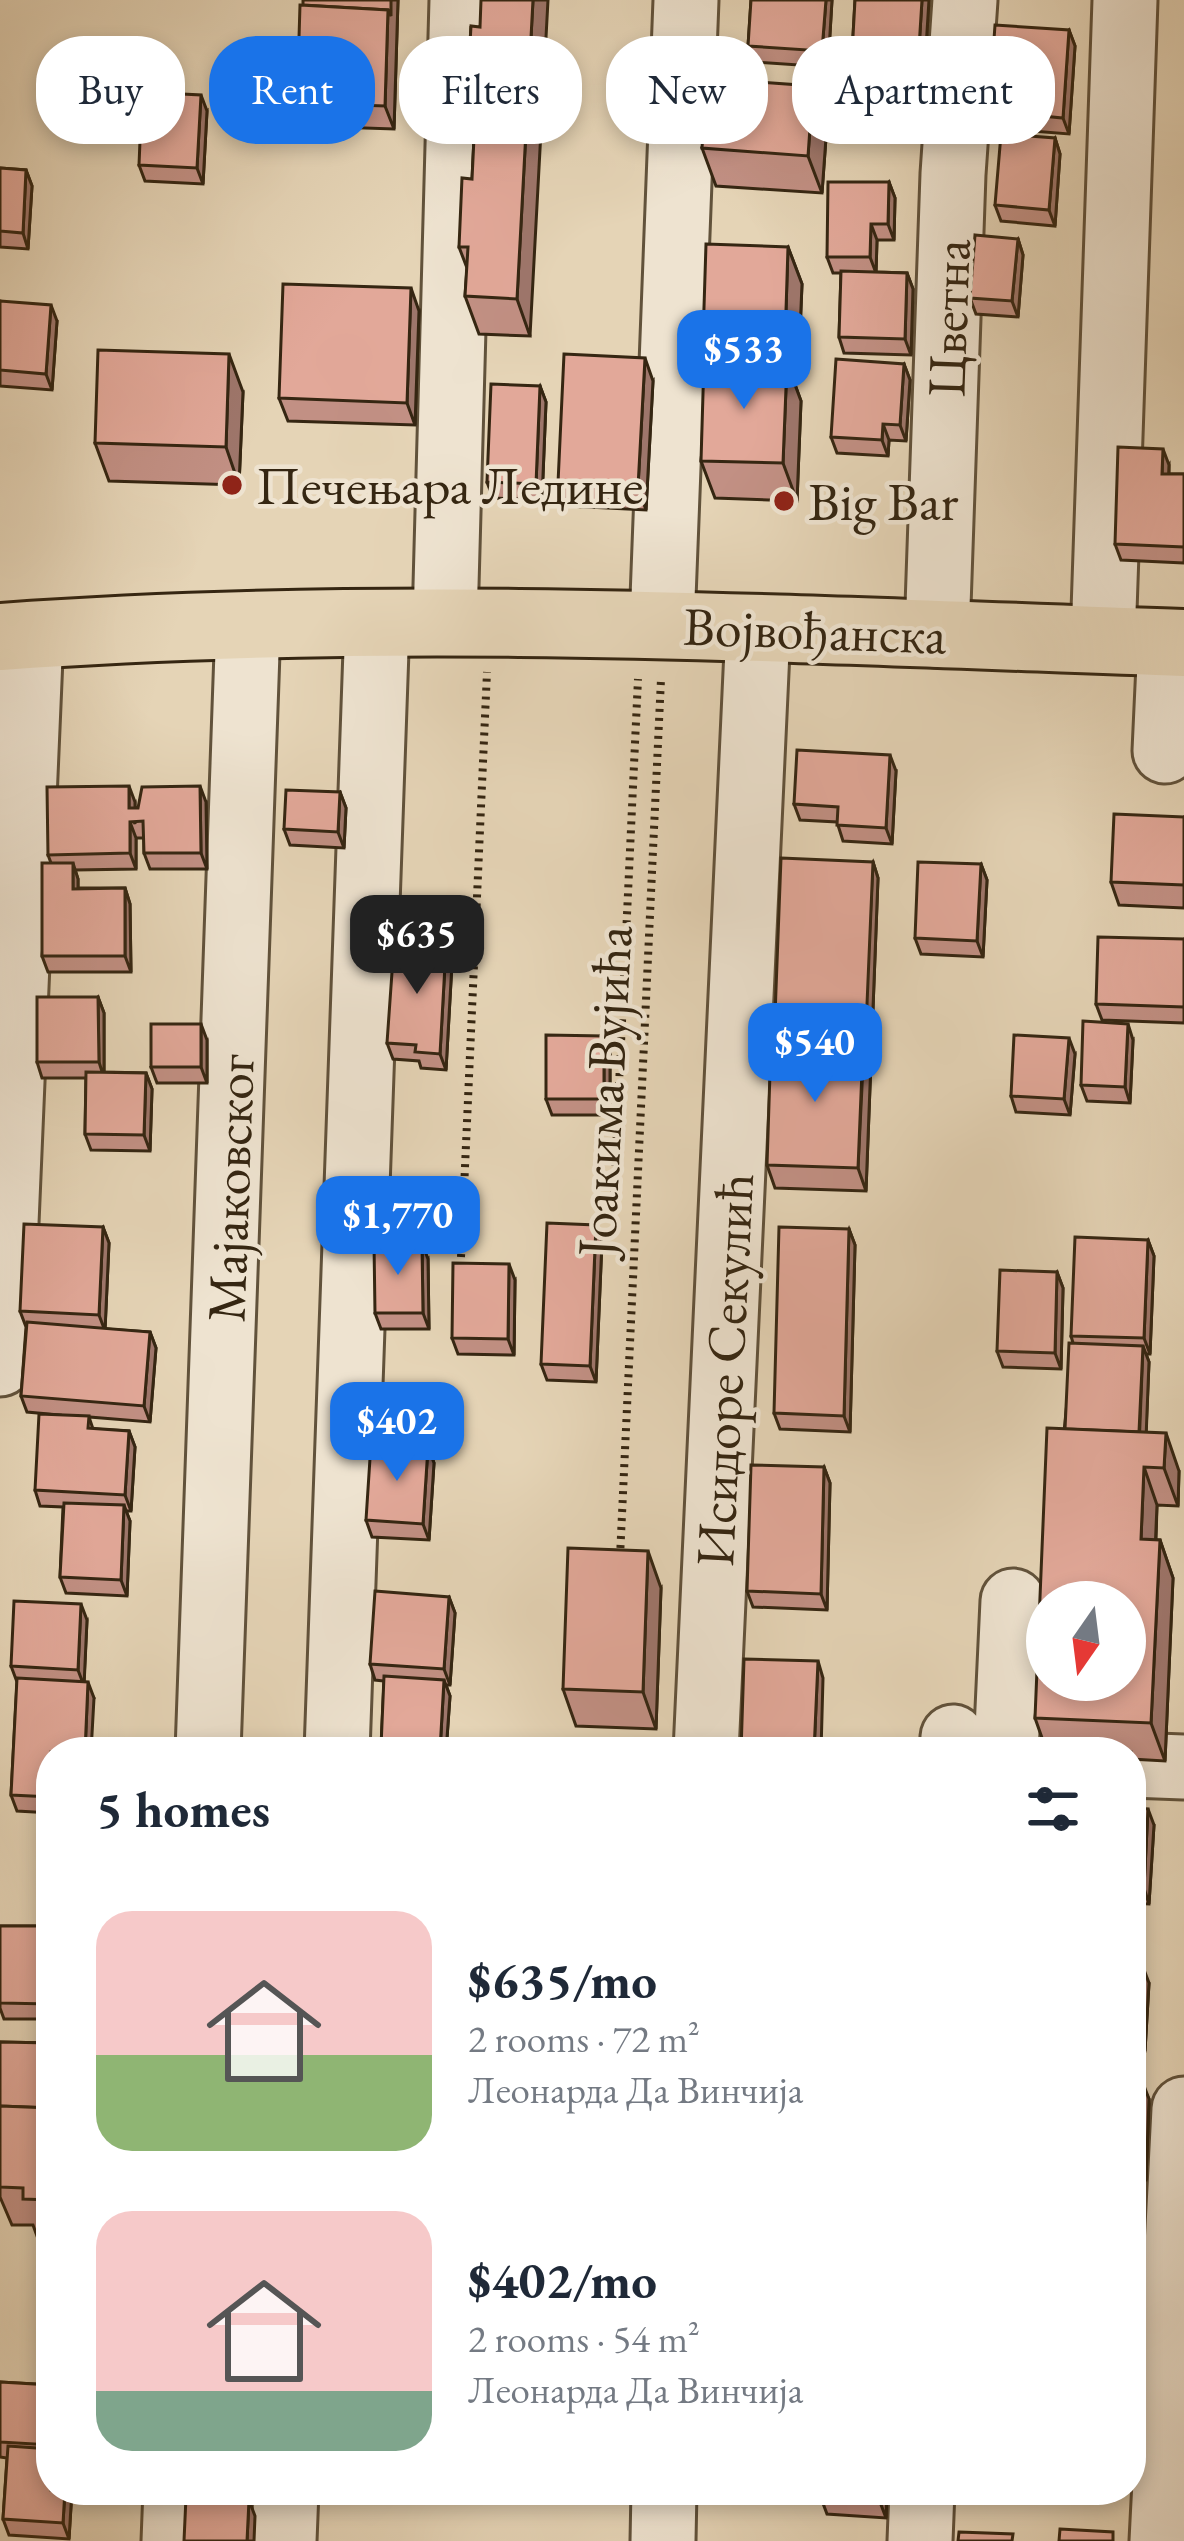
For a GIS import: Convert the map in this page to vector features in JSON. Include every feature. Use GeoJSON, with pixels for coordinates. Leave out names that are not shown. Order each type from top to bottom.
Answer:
{"type":"FeatureCollection","features":[{"type":"Feature","properties":{"kind":"main road","name":"Војвођанска"},"geometry":{"type":"LineString","coordinates":[[15,636],[248,624],[467,622],[660,624],[1177,643]]}},
{"type":"Feature","properties":{"kind":"street"},"geometry":{"type":"LineString","coordinates":[[462,0],[467,622]]}},
{"type":"Feature","properties":{"kind":"street"},"geometry":{"type":"LineString","coordinates":[[660,624],[686,0]]}},
{"type":"Feature","properties":{"kind":"street","name":"Цветна"},"geometry":{"type":"LineString","coordinates":[[938,635],[953,174],[965,0]]}},
{"type":"Feature","properties":{"kind":"street"},"geometry":{"type":"LineString","coordinates":[[1103,640],[1125,0]]}},
{"type":"Feature","properties":{"kind":"street"},"geometry":{"type":"LineString","coordinates":[[338,1737],[377,622]]}},
{"type":"Feature","properties":{"kind":"street","name":"Мајаковског"},"geometry":{"type":"LineString","coordinates":[[209,1737],[248,624]]}},
{"type":"Feature","properties":{"kind":"street","name":"Исидоре Секулић"},"geometry":{"type":"LineString","coordinates":[[707,1737],[758,629]]}},
{"type":"Feature","properties":{"kind":"street"},"geometry":{"type":"LineString","coordinates":[[0,1364],[15,636]]}},
{"type":"Feature","properties":{"kind":"street"},"geometry":{"type":"LineString","coordinates":[[1165,752],[1177,643]]}},
{"type":"Feature","properties":{"kind":"street"},"geometry":{"type":"LineString","coordinates":[[973,1737],[1013,1600]]}},
{"type":"Feature","properties":{"kind":"street"},"geometry":{"type":"LineString","coordinates":[[1146,1766],[1184,1767]]}},
{"type":"Feature","properties":{"kind":"street"},"geometry":{"type":"LineString","coordinates":[[1162,2541],[1184,2109]]}},
{"type":"Feature","properties":{"kind":"street"},"geometry":{"type":"LineString","coordinates":[[174,2541],[175,2505]]}},
{"type":"Feature","properties":{"kind":"street"},"geometry":{"type":"LineString","coordinates":[[284,2541],[285,2505]]}},
{"type":"Feature","properties":{"kind":"street"},"geometry":{"type":"LineString","coordinates":[[663,2541],[664,2505]]}},
{"type":"Feature","properties":{"kind":"street"},"geometry":{"type":"LineString","coordinates":[[920,2541],[921,2505]]}},
{"type":"Feature","properties":{"kind":"path"},"geometry":{"type":"LineString","coordinates":[[461,1257],[467,622]]}},
{"type":"Feature","properties":{"kind":"path"},"geometry":{"type":"LineString","coordinates":[[614,1193],[660,624]]}},
{"type":"Feature","properties":{"kind":"path","name":"Јоакима Вујића"},"geometry":{"type":"LineString","coordinates":[[620,1564],[659,691],[666,656],[660,624]]}},
{"type":"Feature","properties":{"kind":"building"},"geometry":{"type":"Polygon","coordinates":[[[303,0],[391,0],[391,16],[388,10],[303,5],[303,0]]]}},
{"type":"Feature","properties":{"kind":"building"},"geometry":{"type":"Polygon","coordinates":[[[481,0],[533,0],[531,36],[470,36],[471,26],[480,27],[481,0]]]}},
{"type":"Feature","properties":{"kind":"building"},"geometry":{"type":"Polygon","coordinates":[[[751,0],[826,0],[823,36],[792,36],[792,49],[768,47],[768,36],[749,36],[751,0]]]}},
{"type":"Feature","properties":{"kind":"building"},"geometry":{"type":"Polygon","coordinates":[[[855,0],[922,0],[920,36],[853,36],[855,0]]]}},
{"type":"Feature","properties":{"kind":"building"},"geometry":{"type":"Polygon","coordinates":[[[300,5],[388,10],[385,106],[375,106],[375,36],[299,36],[300,5]]]}},
{"type":"Feature","properties":{"kind":"building"},"geometry":{"type":"Polygon","coordinates":[[[995,25],[1069,30],[1063,118],[1055,117],[1055,36],[994,36],[995,25]]]}},
{"type":"Feature","properties":{"kind":"building"},"geometry":{"type":"Polygon","coordinates":[[[768,83],[792,84],[792,144],[809,144],[808,156],[702,148],[702,144],[768,144],[768,83]]]}},
{"type":"Feature","properties":{"kind":"building"},"geometry":{"type":"Polygon","coordinates":[[[185,94],[201,95],[197,168],[139,165],[140,144],[185,144],[185,94]]]}},
{"type":"Feature","properties":{"kind":"building"},"geometry":{"type":"Polygon","coordinates":[[[474,144],[525,144],[517,299],[465,296],[468,247],[459,247],[462,178],[472,179],[474,144]]]}},
{"type":"Feature","properties":{"kind":"building"},"geometry":{"type":"Polygon","coordinates":[[[1000,144],[1054,144],[1049,210],[995,205],[1000,144]]]}},
{"type":"Feature","properties":{"kind":"building"},"geometry":{"type":"Polygon","coordinates":[[[0,168],[26,170],[23,233],[0,231],[0,168]]]}},
{"type":"Feature","properties":{"kind":"building"},"geometry":{"type":"Polygon","coordinates":[[[828,182],[889,182],[888,224],[871,224],[870,257],[827,257],[828,182]]]}},
{"type":"Feature","properties":{"kind":"building"},"geometry":{"type":"Polygon","coordinates":[[[975,235],[1018,239],[1012,301],[970,298],[975,235]]]}},
{"type":"Feature","properties":{"kind":"building"},"geometry":{"type":"Polygon","coordinates":[[[706,244],[788,247],[785,342],[703,339],[706,244]]]}},
{"type":"Feature","properties":{"kind":"building"},"geometry":{"type":"Polygon","coordinates":[[[841,271],[907,273],[905,339],[839,337],[841,271]]]}},
{"type":"Feature","properties":{"kind":"building"},"geometry":{"type":"Polygon","coordinates":[[[283,284],[411,288],[407,403],[279,398],[283,284]]]}},
{"type":"Feature","properties":{"kind":"building"},"geometry":{"type":"Polygon","coordinates":[[[0,301],[51,305],[46,374],[0,370],[0,301]]]}},
{"type":"Feature","properties":{"kind":"building"},"geometry":{"type":"Polygon","coordinates":[[[98,350],[229,354],[226,447],[95,443],[98,350]]]}},
{"type":"Feature","properties":{"kind":"building"},"geometry":{"type":"Polygon","coordinates":[[[564,354],[645,358],[638,487],[558,483],[564,354]]]}},
{"type":"Feature","properties":{"kind":"building"},"geometry":{"type":"Polygon","coordinates":[[[836,359],[904,364],[900,425],[883,424],[882,440],[831,437],[836,359]]]}},
{"type":"Feature","properties":{"kind":"building"},"geometry":{"type":"Polygon","coordinates":[[[704,360],[787,363],[783,463],[701,461],[704,360]]]}},
{"type":"Feature","properties":{"kind":"building"},"geometry":{"type":"Polygon","coordinates":[[[491,384],[540,386],[536,484],[487,482],[491,384]]]}},
{"type":"Feature","properties":{"kind":"building"},"geometry":{"type":"Polygon","coordinates":[[[1118,447],[1163,449],[1162,474],[1184,474],[1184,547],[1115,544],[1118,447]]]}},
{"type":"Feature","properties":{"kind":"building"},"geometry":{"type":"Polygon","coordinates":[[[797,750],[890,755],[886,828],[837,825],[838,807],[794,804],[797,750]]]}},
{"type":"Feature","properties":{"kind":"building"},"geometry":{"type":"Polygon","coordinates":[[[129,786],[129,808],[138,808],[142,787],[200,786],[201,853],[144,853],[143,821],[130,822],[130,853],[48,855],[47,787],[129,786]]]}},
{"type":"Feature","properties":{"kind":"building"},"geometry":{"type":"Polygon","coordinates":[[[286,790],[340,792],[338,832],[284,829],[286,790]]]}},
{"type":"Feature","properties":{"kind":"building"},"geometry":{"type":"Polygon","coordinates":[[[1114,814],[1184,817],[1184,885],[1111,882],[1114,814]]]}},
{"type":"Feature","properties":{"kind":"building"},"geometry":{"type":"Polygon","coordinates":[[[781,858],[873,862],[865,1052],[863,1046],[774,1042],[781,858]]]}},
{"type":"Feature","properties":{"kind":"building"},"geometry":{"type":"Polygon","coordinates":[[[918,862],[981,864],[977,941],[915,938],[918,862]]]}},
{"type":"Feature","properties":{"kind":"building"},"geometry":{"type":"Polygon","coordinates":[[[42,863],[73,863],[73,889],[125,888],[125,956],[42,956],[42,863]]]}},
{"type":"Feature","properties":{"kind":"building"},"geometry":{"type":"Polygon","coordinates":[[[1098,937],[1184,939],[1184,1007],[1096,1004],[1098,937]]]}},
{"type":"Feature","properties":{"kind":"building"},"geometry":{"type":"Polygon","coordinates":[[[394,944],[446,947],[440,1054],[415,1052],[416,1045],[387,1043],[394,944]]]}},
{"type":"Feature","properties":{"kind":"building"},"geometry":{"type":"Polygon","coordinates":[[[37,997],[98,997],[99,1062],[37,1062],[37,997]]]}},
{"type":"Feature","properties":{"kind":"building"},"geometry":{"type":"Polygon","coordinates":[[[1083,1021],[1128,1024],[1125,1087],[1081,1085],[1083,1021]]]}},
{"type":"Feature","properties":{"kind":"building"},"geometry":{"type":"Polygon","coordinates":[[[151,1024],[201,1024],[201,1067],[151,1067],[151,1024]]]}},
{"type":"Feature","properties":{"kind":"building"},"geometry":{"type":"Polygon","coordinates":[[[546,1035],[604,1036],[604,1099],[546,1099],[546,1035]]]}},
{"type":"Feature","properties":{"kind":"building"},"geometry":{"type":"Polygon","coordinates":[[[1014,1035],[1069,1038],[1064,1099],[1011,1096],[1014,1035]]]}},
{"type":"Feature","properties":{"kind":"building"},"geometry":{"type":"Polygon","coordinates":[[[771,1042],[863,1046],[858,1168],[767,1165],[771,1042]]]}},
{"type":"Feature","properties":{"kind":"building"},"geometry":{"type":"Polygon","coordinates":[[[86,1072],[146,1073],[144,1135],[85,1134],[86,1072]]]}},
{"type":"Feature","properties":{"kind":"building"},"geometry":{"type":"Polygon","coordinates":[[[547,1223],[596,1225],[590,1366],[541,1364],[547,1223]]]}},
{"type":"Feature","properties":{"kind":"building"},"geometry":{"type":"Polygon","coordinates":[[[24,1224],[103,1227],[99,1315],[20,1311],[24,1224]]]}},
{"type":"Feature","properties":{"kind":"building"},"geometry":{"type":"Polygon","coordinates":[[[779,1227],[849,1229],[844,1416],[774,1413],[779,1227]]]}},
{"type":"Feature","properties":{"kind":"building"},"geometry":{"type":"Polygon","coordinates":[[[1075,1237],[1148,1240],[1144,1338],[1071,1336],[1075,1237]]]}},
{"type":"Feature","properties":{"kind":"building"},"geometry":{"type":"Polygon","coordinates":[[[374,1243],[422,1243],[423,1313],[375,1313],[374,1243]]]}},
{"type":"Feature","properties":{"kind":"building"},"geometry":{"type":"Polygon","coordinates":[[[453,1263],[509,1264],[508,1339],[452,1338],[453,1263]]]}},
{"type":"Feature","properties":{"kind":"building"},"geometry":{"type":"Polygon","coordinates":[[[1000,1270],[1057,1272],[1055,1353],[997,1351],[1000,1270]]]}},
{"type":"Feature","properties":{"kind":"building"},"geometry":{"type":"Polygon","coordinates":[[[27,1322],[150,1332],[144,1406],[21,1396],[27,1322]]]}},
{"type":"Feature","properties":{"kind":"building"},"geometry":{"type":"Polygon","coordinates":[[[1069,1343],[1143,1346],[1139,1432],[1065,1429],[1069,1343]]]}},
{"type":"Feature","properties":{"kind":"building"},"geometry":{"type":"Polygon","coordinates":[[[39,1414],[89,1416],[88,1428],[129,1431],[125,1495],[35,1490],[39,1414]]]}},
{"type":"Feature","properties":{"kind":"building"},"geometry":{"type":"Polygon","coordinates":[[[1047,1428],[1166,1433],[1164,1468],[1144,1467],[1141,1539],[1160,1540],[1151,1723],[1035,1718],[1036,1701],[1146,1701],[1146,1581],[1041,1581],[1047,1428]]]}},
{"type":"Feature","properties":{"kind":"building"},"geometry":{"type":"Polygon","coordinates":[[[371,1443],[428,1447],[423,1524],[366,1520],[371,1443]]]}},
{"type":"Feature","properties":{"kind":"building"},"geometry":{"type":"Polygon","coordinates":[[[751,1465],[824,1467],[821,1594],[747,1591],[751,1465]]]}},
{"type":"Feature","properties":{"kind":"building"},"geometry":{"type":"Polygon","coordinates":[[[64,1503],[124,1505],[121,1580],[60,1577],[64,1503]]]}},
{"type":"Feature","properties":{"kind":"building"},"geometry":{"type":"Polygon","coordinates":[[[568,1548],[648,1551],[643,1692],[563,1689],[568,1548]]]}},
{"type":"Feature","properties":{"kind":"building"},"geometry":{"type":"Polygon","coordinates":[[[375,1591],[449,1597],[444,1669],[370,1664],[375,1591]]]}},
{"type":"Feature","properties":{"kind":"building"},"geometry":{"type":"Polygon","coordinates":[[[14,1601],[81,1604],[78,1670],[11,1666],[14,1601]]]}},
{"type":"Feature","properties":{"kind":"building"},"geometry":{"type":"Polygon","coordinates":[[[744,1659],[818,1661],[815,1737],[741,1737],[744,1659]]]}},
{"type":"Feature","properties":{"kind":"building"},"geometry":{"type":"Polygon","coordinates":[[[384,1676],[444,1680],[441,1737],[381,1737],[384,1676]]]}},
{"type":"Feature","properties":{"kind":"building"},"geometry":{"type":"Polygon","coordinates":[[[17,1678],[88,1682],[86,1737],[36,1737],[36,1796],[11,1795],[17,1678]]]}},
{"type":"Feature","properties":{"kind":"building"},"geometry":{"type":"Polygon","coordinates":[[[0,1926],[36,1926],[36,2004],[0,2003],[0,1926]]]}},
{"type":"Feature","properties":{"kind":"building"},"geometry":{"type":"Polygon","coordinates":[[[0,2042],[36,2043],[36,2107],[0,2106],[0,2042]]]}},
{"type":"Feature","properties":{"kind":"building"},"geometry":{"type":"Polygon","coordinates":[[[0,2106],[36,2107],[36,2199],[23,2199],[23,2188],[0,2187],[0,2106]]]}},
{"type":"Feature","properties":{"kind":"building"},"geometry":{"type":"Polygon","coordinates":[[[0,2382],[36,2384],[36,2444],[0,2442],[0,2382]]]}},
{"type":"Feature","properties":{"kind":"building"},"geometry":{"type":"Polygon","coordinates":[[[8,2446],[36,2448],[36,2505],[64,2505],[63,2523],[3,2519],[8,2446]]]}},
{"type":"Feature","properties":{"kind":"building"},"geometry":{"type":"Polygon","coordinates":[[[186,2505],[249,2505],[247,2541],[184,2541],[186,2505]]]}},
{"type":"Feature","properties":{"kind":"building"},"geometry":{"type":"Polygon","coordinates":[[[1060,2529],[1113,2532],[1113,2541],[1059,2541],[1060,2529]]]}},
{"type":"Feature","properties":{"kind":"building"},"geometry":{"type":"Polygon","coordinates":[[[959,2532],[1013,2534],[1012,2541],[958,2541],[959,2532]]]}},
{"type":"Feature","properties":{"kind":"place","name":"Печењара Ледине"},"geometry":{"type":"Point","coordinates":[232,485]}},
{"type":"Feature","properties":{"kind":"place","name":"Big Bar"},"geometry":{"type":"Point","coordinates":[784,501]}}]}
